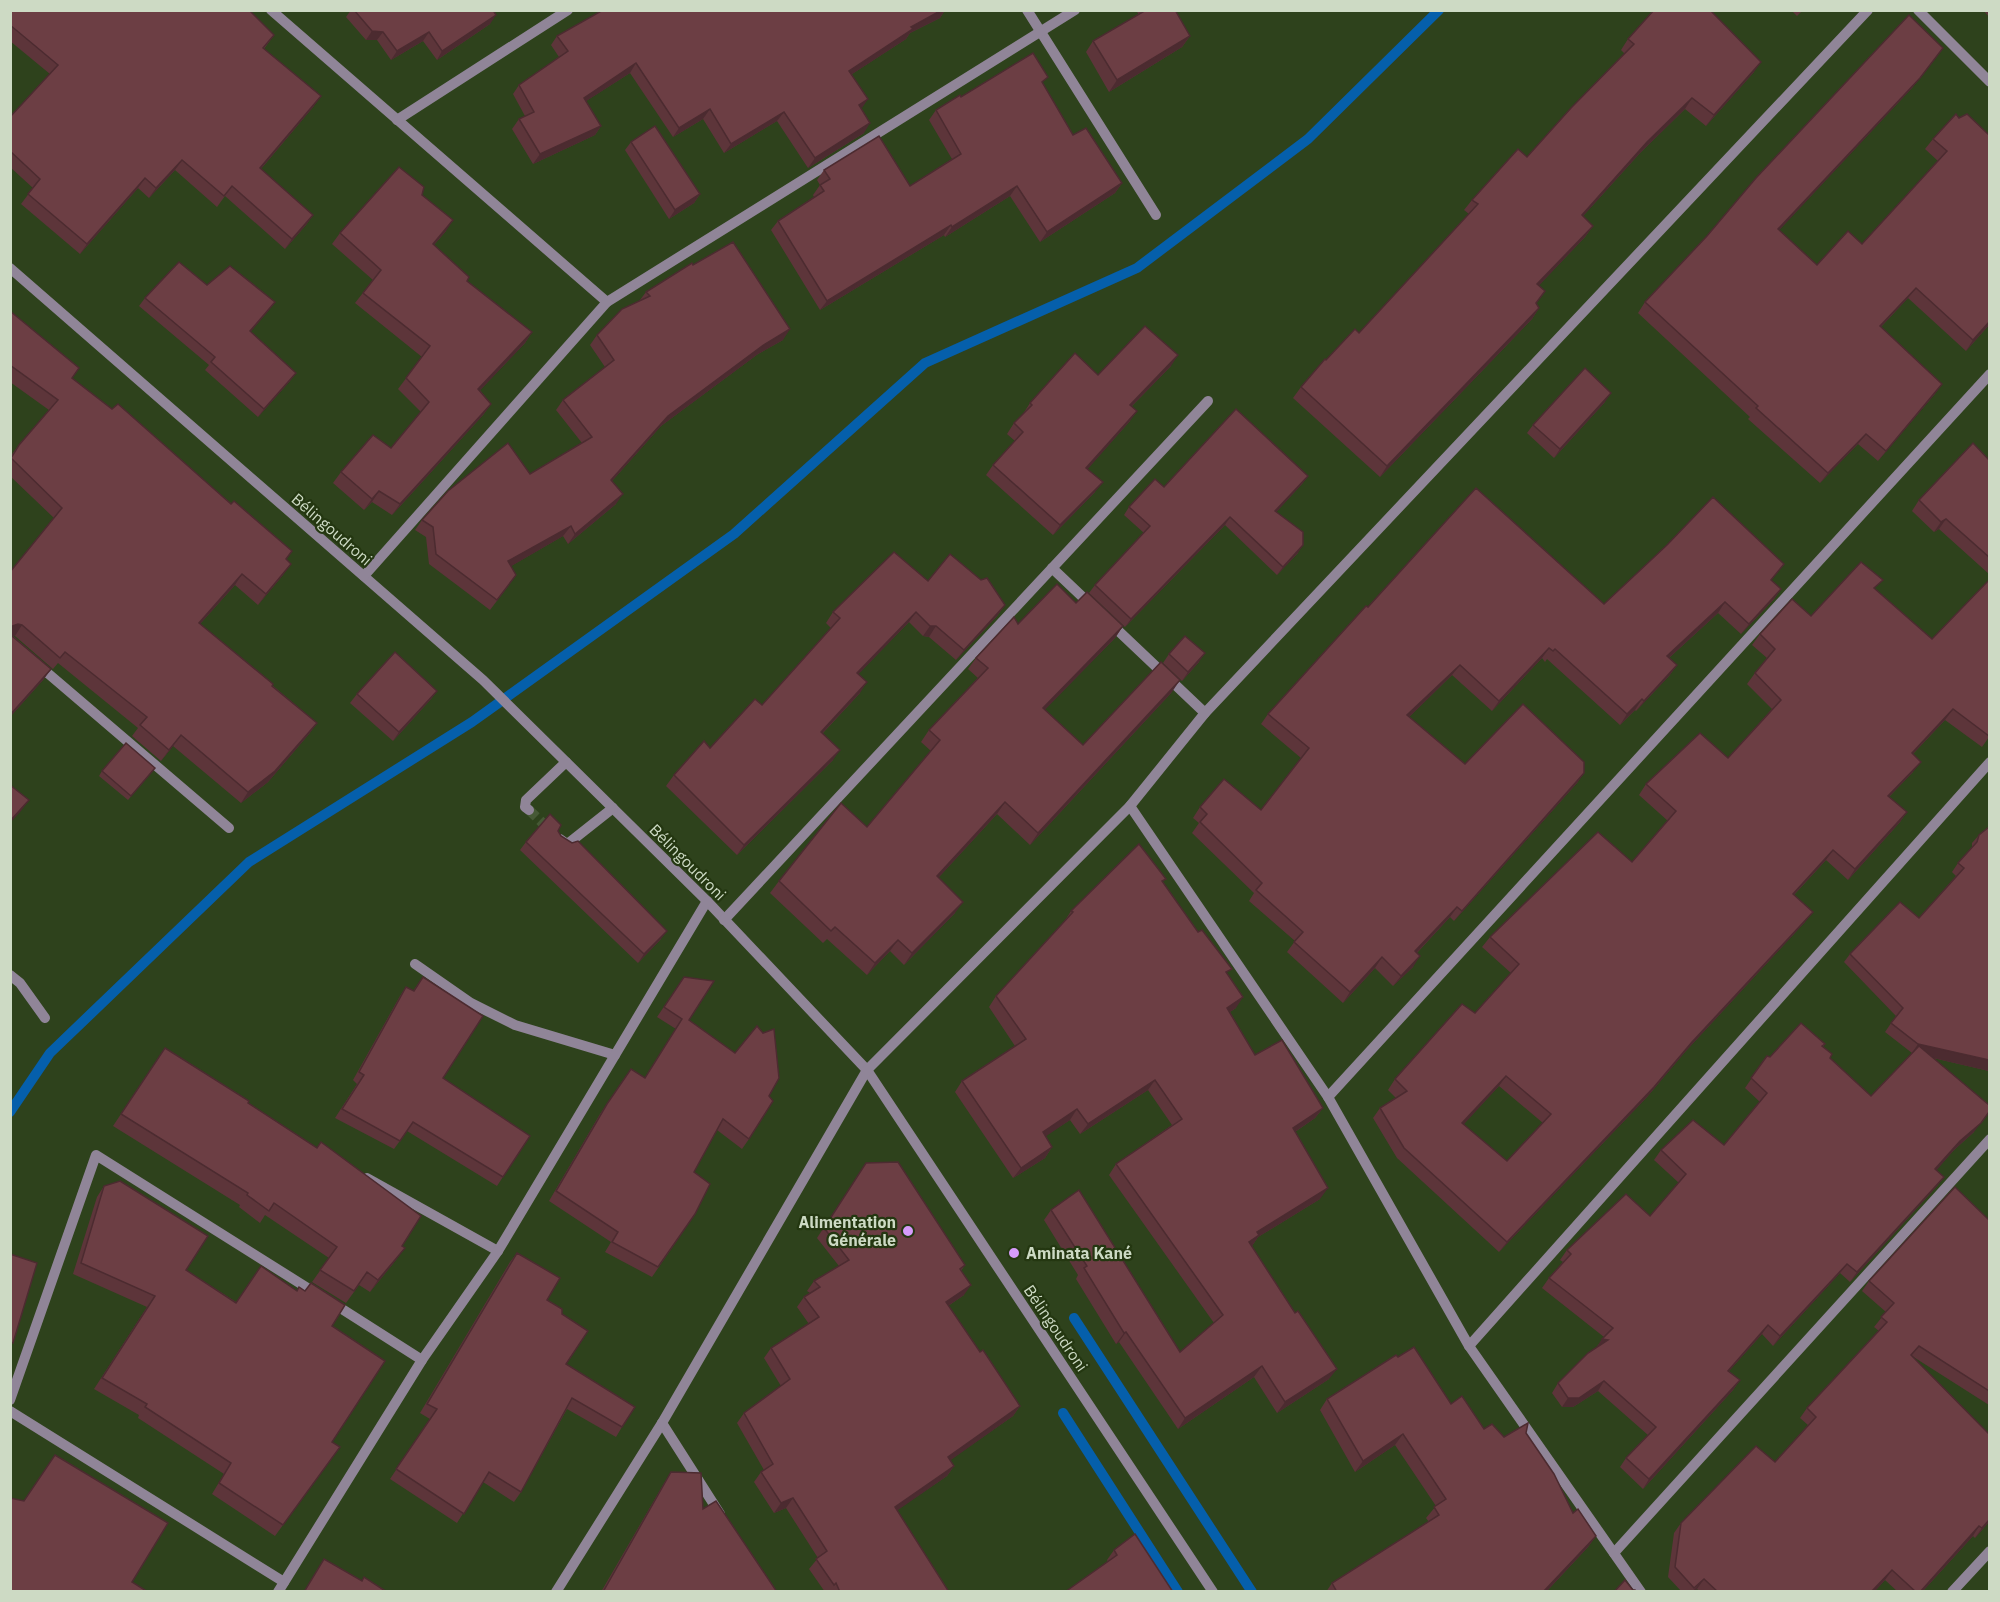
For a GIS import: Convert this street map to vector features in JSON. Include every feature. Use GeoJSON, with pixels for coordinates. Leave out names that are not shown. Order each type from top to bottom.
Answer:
{"type":"FeatureCollection","features":[{"type":"Feature","properties":{"kind":"street"},"geometry":{"type":"LineString","coordinates":[[271,10],[607,302]]}},
{"type":"Feature","properties":{"kind":"street"},"geometry":{"type":"LineString","coordinates":[[397,120],[568,10]]}},
{"type":"Feature","properties":{"kind":"street"},"geometry":{"type":"LineString","coordinates":[[1027,10],[1156,215]]}},
{"type":"Feature","properties":{"kind":"street"},"geometry":{"type":"LineString","coordinates":[[364,576],[607,302],[1075,10]]}},
{"type":"Feature","properties":{"kind":"street"},"geometry":{"type":"LineString","coordinates":[[556,1592],[662,1423],[867,1070],[1130,806],[1205,712],[1868,10]]}},
{"type":"Feature","properties":{"kind":"street"},"geometry":{"type":"LineString","coordinates":[[1918,10],[1989,82]]}},
{"type":"Feature","properties":{"kind":"street","name":"Bélingoudroni"},"geometry":{"type":"LineString","coordinates":[[10,268],[483,680],[707,901],[867,1070],[1213,1592]]}},
{"type":"Feature","properties":{"kind":"street"},"geometry":{"type":"LineString","coordinates":[[1328,1097],[1989,374]]}},
{"type":"Feature","properties":{"kind":"street"},"geometry":{"type":"LineString","coordinates":[[724,920],[1208,401]]}},
{"type":"Feature","properties":{"kind":"street"},"geometry":{"type":"LineString","coordinates":[[1052,568],[1205,712]]}},
{"type":"Feature","properties":{"kind":"street"},"geometry":{"type":"LineString","coordinates":[[29,657],[229,828]]}},
{"type":"Feature","properties":{"kind":"street"},"geometry":{"type":"LineString","coordinates":[[529,810],[525,807],[526,800],[566,762]]}},
{"type":"Feature","properties":{"kind":"street"},"geometry":{"type":"LineString","coordinates":[[1469,1346],[1989,762]]}},
{"type":"Feature","properties":{"kind":"street"},"geometry":{"type":"LineString","coordinates":[[1130,806],[1328,1097],[1469,1346],[1641,1592]]}},
{"type":"Feature","properties":{"kind":"street"},"geometry":{"type":"LineString","coordinates":[[560,839],[567,844],[613,808]]}},
{"type":"Feature","properties":{"kind":"street"},"geometry":{"type":"LineString","coordinates":[[10,1411],[281,1587],[422,1360],[498,1251],[707,901]]}},
{"type":"Feature","properties":{"kind":"street"},"geometry":{"type":"LineString","coordinates":[[415,964],[471,1003],[515,1025],[615,1055]]}},
{"type":"Feature","properties":{"kind":"street"},"geometry":{"type":"LineString","coordinates":[[10,975],[20,983],[45,1018]]}},
{"type":"Feature","properties":{"kind":"street"},"geometry":{"type":"LineString","coordinates":[[1614,1553],[1989,1140]]}},
{"type":"Feature","properties":{"kind":"street"},"geometry":{"type":"LineString","coordinates":[[10,1400],[96,1155],[422,1360]]}},
{"type":"Feature","properties":{"kind":"street"},"geometry":{"type":"LineString","coordinates":[[364,1177],[498,1251]]}},
{"type":"Feature","properties":{"kind":"street"},"geometry":{"type":"LineString","coordinates":[[662,1423],[725,1522]]}},
{"type":"Feature","properties":{"kind":"street"},"geometry":{"type":"LineString","coordinates":[[1952,1592],[1989,1551]]}},
{"type":"Feature","properties":{"kind":"building"},"geometry":{"type":"Polygon","coordinates":[[[10,10],[249,10],[274,35],[263,48],[321,96],[260,168],[313,215],[292,239],[232,186],[224,196],[182,160],[156,188],[145,178],[87,244],[28,194],[40,179],[10,151],[10,117],[58,65],[10,25],[10,10]]]}},
{"type":"Feature","properties":{"kind":"building"},"geometry":{"type":"Polygon","coordinates":[[[354,10],[493,10],[496,15],[442,51],[429,32],[397,51],[383,32],[372,31],[354,10]]]}},
{"type":"Feature","properties":{"kind":"building"},"geometry":{"type":"Polygon","coordinates":[[[603,10],[942,10],[911,27],[913,29],[849,71],[868,99],[859,105],[870,123],[815,158],[784,112],[731,144],[710,109],[679,128],[636,63],[584,98],[601,126],[540,154],[519,119],[534,112],[519,85],[568,51],[557,36],[603,10]]]}},
{"type":"Feature","properties":{"kind":"building"},"geometry":{"type":"Polygon","coordinates":[[[1146,10],[1175,10],[1190,36],[1117,80],[1093,41],[1146,10]]]}},
{"type":"Feature","properties":{"kind":"building"},"geometry":{"type":"Polygon","coordinates":[[[1654,10],[1710,10],[1761,62],[1714,115],[1692,98],[1647,142],[1582,215],[1593,226],[1537,284],[1545,291],[1536,303],[1539,308],[1387,466],[1301,387],[1355,329],[1359,333],[1478,204],[1472,200],[1518,149],[1527,157],[1634,44],[1628,39],[1654,10]]]}},
{"type":"Feature","properties":{"kind":"building"},"geometry":{"type":"Polygon","coordinates":[[[1909,15],[1943,48],[1920,78],[1778,229],[1817,265],[1848,231],[1862,244],[1947,151],[1933,139],[1956,114],[1959,118],[1967,114],[1989,135],[1989,322],[1973,340],[1916,288],[1880,326],[1942,384],[1886,451],[1866,434],[1828,473],[1645,302],[1707,236],[1756,178],[1909,15]]]}},
{"type":"Feature","properties":{"kind":"building"},"geometry":{"type":"Polygon","coordinates":[[[1033,53],[1048,77],[1042,82],[1073,135],[1086,128],[1122,183],[1047,232],[1017,186],[827,301],[778,221],[824,191],[820,185],[830,179],[824,170],[879,136],[910,186],[961,154],[936,110],[1033,53]]]}},
{"type":"Feature","properties":{"kind":"building"},"geometry":{"type":"Polygon","coordinates":[[[655,126],[700,194],[675,210],[631,142],[655,126]]]}},
{"type":"Feature","properties":{"kind":"building"},"geometry":{"type":"Polygon","coordinates":[[[399,167],[424,187],[422,195],[453,220],[433,244],[469,277],[467,281],[532,332],[478,389],[491,404],[400,504],[379,491],[372,499],[341,472],[373,435],[391,448],[429,402],[406,378],[430,346],[363,293],[381,270],[340,233],[399,167]]]}},
{"type":"Feature","properties":{"kind":"building"},"geometry":{"type":"Polygon","coordinates":[[[733,242],[790,329],[765,344],[668,416],[611,480],[623,494],[575,534],[571,526],[508,561],[516,575],[497,600],[436,554],[433,527],[422,520],[448,491],[508,443],[530,474],[592,437],[563,400],[614,360],[597,335],[622,309],[650,296],[646,292],[692,263],[693,265],[733,242]]]}},
{"type":"Feature","properties":{"kind":"building"},"geometry":{"type":"Polygon","coordinates":[[[179,262],[207,285],[230,266],[275,302],[250,331],[296,373],[264,409],[211,362],[215,357],[145,298],[179,262]]]}},
{"type":"Feature","properties":{"kind":"building"},"geometry":{"type":"Polygon","coordinates":[[[10,311],[79,368],[72,378],[112,409],[118,404],[231,504],[234,501],[292,551],[286,559],[291,564],[266,594],[242,574],[199,623],[317,723],[275,771],[248,792],[181,735],[169,750],[140,725],[147,717],[65,652],[60,658],[22,625],[12,626],[10,630],[10,572],[62,508],[11,458],[19,445],[58,400],[10,365],[10,311]]]}},
{"type":"Feature","properties":{"kind":"building"},"geometry":{"type":"Polygon","coordinates":[[[1145,326],[1178,355],[1130,405],[1137,411],[1086,468],[1103,482],[1060,525],[993,465],[1023,432],[1014,423],[1075,353],[1098,375],[1145,326]]]}},
{"type":"Feature","properties":{"kind":"building"},"geometry":{"type":"Polygon","coordinates":[[[1585,368],[1611,393],[1560,449],[1533,425],[1585,368]]]}},
{"type":"Feature","properties":{"kind":"building"},"geometry":{"type":"Polygon","coordinates":[[[1236,409],[1308,476],[1275,511],[1303,532],[1303,545],[1283,567],[1230,517],[1131,619],[1095,585],[1150,526],[1129,507],[1155,479],[1164,487],[1236,409]]]}},
{"type":"Feature","properties":{"kind":"building"},"geometry":{"type":"Polygon","coordinates":[[[1973,443],[1989,460],[1989,557],[1946,519],[1941,522],[1919,500],[1973,443]]]}},
{"type":"Feature","properties":{"kind":"building"},"geometry":{"type":"Polygon","coordinates":[[[1476,488],[1604,604],[1667,545],[1713,497],[1784,564],[1771,580],[1781,589],[1749,624],[1725,602],[1667,656],[1677,665],[1644,701],[1642,699],[1627,714],[1555,649],[1553,651],[1549,648],[1499,701],[1460,665],[1407,715],[1465,764],[1523,704],[1584,762],[1584,773],[1462,911],[1457,907],[1415,951],[1420,956],[1401,976],[1382,957],[1350,992],[1294,942],[1303,932],[1256,890],[1262,883],[1200,822],[1207,814],[1200,807],[1224,779],[1261,810],[1309,748],[1268,714],[1476,488]]]}},
{"type":"Feature","properties":{"kind":"building"},"geometry":{"type":"Polygon","coordinates":[[[894,552],[928,581],[950,554],[981,580],[987,578],[1005,605],[964,650],[936,626],[930,626],[916,612],[857,673],[867,682],[821,732],[840,750],[744,845],[674,775],[704,741],[710,748],[755,699],[762,705],[840,618],[833,612],[894,552]]]}},
{"type":"Feature","properties":{"kind":"building"},"geometry":{"type":"Polygon","coordinates":[[[1861,562],[1883,580],[1874,588],[1932,639],[1989,580],[1989,736],[1953,709],[1912,753],[1921,762],[1888,796],[1907,812],[1855,869],[1833,850],[1793,894],[1813,912],[1692,1042],[1654,1087],[1507,1242],[1404,1148],[1380,1108],[1407,1091],[1395,1079],[1462,1004],[1475,1013],[1519,964],[1490,937],[1598,832],[1632,862],[1676,811],[1646,784],[1700,733],[1728,758],[1781,700],[1755,673],[1775,649],[1760,634],[1792,599],[1811,616],[1861,562]],[[1506,1076],[1462,1123],[1507,1161],[1551,1114],[1506,1076]]]}},
{"type":"Feature","properties":{"kind":"building"},"geometry":{"type":"Polygon","coordinates":[[[1057,584],[1076,603],[1087,592],[1123,626],[1043,708],[1083,745],[1161,662],[1180,680],[1038,833],[1005,802],[937,876],[963,902],[912,953],[898,940],[875,963],[835,927],[831,931],[779,881],[841,803],[867,827],[940,740],[929,730],[988,668],[976,658],[1014,617],[1018,624],[1057,584]]]}},
{"type":"Feature","properties":{"kind":"building"},"geometry":{"type":"Polygon","coordinates":[[[10,631],[12,636],[51,669],[10,715],[10,631]]]}},
{"type":"Feature","properties":{"kind":"building"},"geometry":{"type":"Polygon","coordinates":[[[1185,636],[1205,653],[1188,672],[1169,654],[1185,636]]]}},
{"type":"Feature","properties":{"kind":"building"},"geometry":{"type":"Polygon","coordinates":[[[395,652],[437,691],[399,732],[357,694],[395,652]]]}},
{"type":"Feature","properties":{"kind":"building"},"geometry":{"type":"Polygon","coordinates":[[[126,743],[155,768],[131,796],[102,771],[126,743]]]}},
{"type":"Feature","properties":{"kind":"building"},"geometry":{"type":"Polygon","coordinates":[[[10,785],[29,800],[10,821],[10,785]]]}},
{"type":"Feature","properties":{"kind":"building"},"geometry":{"type":"Polygon","coordinates":[[[550,814],[561,825],[558,831],[561,836],[572,843],[578,841],[667,931],[644,954],[526,842],[550,814]]]}},
{"type":"Feature","properties":{"kind":"building"},"geometry":{"type":"Polygon","coordinates":[[[1989,827],[1989,1060],[1918,1044],[1891,1023],[1903,1008],[1850,954],[1900,902],[1919,918],[1964,868],[1958,863],[1977,842],[1979,835],[1989,827]]]}},
{"type":"Feature","properties":{"kind":"building"},"geometry":{"type":"Polygon","coordinates":[[[1139,844],[1166,879],[1162,881],[1198,932],[1202,930],[1232,969],[1226,972],[1243,997],[1227,1008],[1255,1055],[1282,1040],[1323,1108],[1293,1128],[1328,1188],[1257,1232],[1259,1235],[1249,1242],[1295,1313],[1298,1311],[1337,1369],[1285,1402],[1262,1366],[1185,1418],[1126,1332],[1124,1333],[1084,1268],[1087,1266],[1051,1210],[1079,1190],[1180,1352],[1223,1315],[1116,1164],[1182,1119],[1155,1080],[1088,1124],[1077,1109],[1043,1132],[1052,1147],[1021,1168],[962,1081],[1026,1039],[996,996],[1073,912],[1071,911],[1139,844]]]}},
{"type":"Feature","properties":{"kind":"building"},"geometry":{"type":"Polygon","coordinates":[[[423,977],[483,1016],[443,1078],[530,1136],[503,1177],[413,1122],[400,1141],[342,1109],[364,1075],[359,1072],[406,987],[414,991],[423,977]]]}},
{"type":"Feature","properties":{"kind":"building"},"geometry":{"type":"Polygon","coordinates":[[[684,977],[714,981],[689,1020],[735,1053],[757,1026],[763,1033],[774,1029],[779,1078],[769,1096],[773,1101],[749,1139],[723,1119],[694,1172],[710,1184],[695,1214],[658,1267],[612,1242],[618,1232],[556,1191],[607,1104],[631,1069],[645,1078],[682,1019],[664,1007],[684,977]]]}},
{"type":"Feature","properties":{"kind":"building"},"geometry":{"type":"Polygon","coordinates":[[[1801,1023],[1825,1044],[1822,1046],[1832,1054],[1830,1058],[1871,1096],[1919,1046],[1989,1105],[1989,1112],[1935,1169],[1944,1177],[1857,1272],[1847,1264],[1780,1336],[1768,1325],[1728,1371],[1740,1380],[1649,1479],[1626,1458],[1656,1427],[1604,1381],[1579,1398],[1568,1398],[1558,1383],[1588,1353],[1608,1340],[1602,1339],[1613,1328],[1549,1278],[1571,1254],[1567,1250],[1626,1194],[1650,1216],[1686,1174],[1661,1150],[1693,1120],[1724,1145],[1767,1093],[1751,1078],[1767,1056],[1770,1057],[1801,1023]]]}},
{"type":"Feature","properties":{"kind":"building"},"geometry":{"type":"Polygon","coordinates":[[[165,1048],[249,1101],[248,1103],[317,1148],[321,1142],[421,1216],[402,1246],[405,1248],[378,1280],[367,1272],[354,1291],[320,1270],[337,1247],[274,1203],[269,1211],[247,1195],[248,1193],[121,1114],[165,1048]]]}},
{"type":"Feature","properties":{"kind":"building"},"geometry":{"type":"Polygon","coordinates":[[[898,1162],[965,1265],[960,1269],[971,1285],[946,1302],[980,1352],[983,1350],[1020,1406],[948,1457],[954,1466],[895,1507],[949,1592],[840,1592],[836,1583],[834,1585],[816,1559],[827,1551],[793,1498],[781,1503],[761,1472],[773,1464],[744,1413],[790,1379],[771,1348],[819,1317],[804,1297],[820,1287],[814,1281],[849,1260],[824,1228],[866,1163],[898,1162]]]}},
{"type":"Feature","properties":{"kind":"building"},"geometry":{"type":"Polygon","coordinates":[[[120,1181],[208,1236],[186,1270],[236,1303],[261,1266],[297,1291],[299,1287],[305,1291],[311,1283],[345,1305],[332,1326],[385,1361],[332,1442],[340,1447],[283,1525],[219,1483],[231,1463],[145,1407],[147,1404],[102,1378],[155,1296],[81,1263],[104,1186],[120,1181]]]}},
{"type":"Feature","properties":{"kind":"building"},"geometry":{"type":"Polygon","coordinates":[[[1955,1187],[1989,1220],[1989,1391],[1919,1346],[1911,1355],[1989,1434],[1989,1520],[1982,1528],[1979,1526],[1920,1592],[1916,1592],[1892,1570],[1871,1592],[1718,1592],[1704,1579],[1694,1588],[1675,1567],[1681,1523],[1756,1446],[1775,1462],[1816,1417],[1807,1408],[1887,1322],[1881,1317],[1894,1303],[1869,1281],[1955,1187]]]}},
{"type":"Feature","properties":{"kind":"building"},"geometry":{"type":"Polygon","coordinates":[[[517,1253],[560,1278],[547,1300],[562,1309],[562,1314],[588,1331],[566,1364],[635,1407],[622,1427],[572,1398],[521,1492],[489,1472],[464,1514],[396,1469],[437,1409],[427,1404],[517,1253]]]}},
{"type":"Feature","properties":{"kind":"building"},"geometry":{"type":"Polygon","coordinates":[[[10,1254],[37,1263],[13,1343],[10,1342],[10,1254]]]}},
{"type":"Feature","properties":{"kind":"building"},"geometry":{"type":"Polygon","coordinates":[[[1414,1347],[1451,1404],[1462,1396],[1484,1429],[1492,1424],[1504,1437],[1528,1423],[1526,1433],[1554,1474],[1573,1513],[1578,1509],[1596,1536],[1543,1592],[1337,1592],[1332,1583],[1439,1515],[1434,1507],[1446,1499],[1403,1434],[1363,1461],[1327,1399],[1396,1355],[1398,1357],[1414,1347]]]}},
{"type":"Feature","properties":{"kind":"building"},"geometry":{"type":"Polygon","coordinates":[[[55,1455],[168,1523],[132,1582],[148,1592],[10,1592],[10,1498],[24,1501],[55,1455]]]}},
{"type":"Feature","properties":{"kind":"building"},"geometry":{"type":"Polygon","coordinates":[[[671,1472],[701,1473],[703,1509],[716,1501],[777,1592],[603,1592],[671,1472]]]}},
{"type":"Feature","properties":{"kind":"building"},"geometry":{"type":"Polygon","coordinates":[[[1135,1534],[1173,1592],[1065,1592],[1117,1555],[1114,1550],[1135,1534]]]}},
{"type":"Feature","properties":{"kind":"building"},"geometry":{"type":"Polygon","coordinates":[[[324,1559],[362,1581],[364,1577],[387,1592],[304,1592],[324,1559]]]}},
{"type":"Feature","properties":{"kind":"building"},"geometry":{"type":"Polygon","coordinates":[[[1625,1580],[1636,1592],[1614,1592],[1625,1580]]]}},
{"type":"Feature","properties":{"kind":"waterway"},"geometry":{"type":"LineString","coordinates":[[10,1112],[50,1053],[249,862],[472,722],[734,534],[925,363],[1137,268],[1308,139],[1439,10]]}},
{"type":"Feature","properties":{"kind":"waterway"},"geometry":{"type":"LineString","coordinates":[[1074,1318],[1252,1592]]}},
{"type":"Feature","properties":{"kind":"waterway"},"geometry":{"type":"LineString","coordinates":[[1063,1413],[1178,1592]]}},
{"type":"Feature","properties":{"kind":"tunnel"},"geometry":{"type":"LineString","coordinates":[[529,810],[553,833]]}},
{"type":"Feature","properties":{"kind":"place","name":"Alimentation Générale"},"geometry":{"type":"Point","coordinates":[908,1231]}},
{"type":"Feature","properties":{"kind":"place","name":"Aminata Kané"},"geometry":{"type":"Point","coordinates":[1014,1253]}}]}
